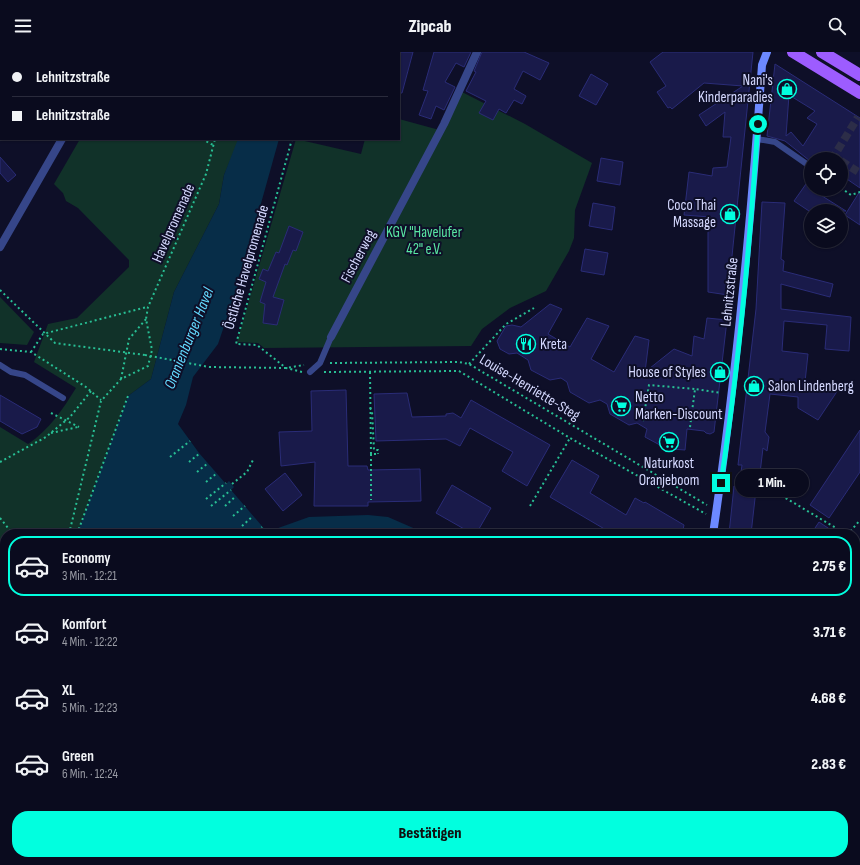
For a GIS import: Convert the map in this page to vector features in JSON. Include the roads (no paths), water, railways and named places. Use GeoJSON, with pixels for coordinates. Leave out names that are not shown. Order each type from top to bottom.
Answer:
{"type":"FeatureCollection","features":[{"type":"Feature","properties":{"kind":"main road","name":"Lehnitzstraße"},"geometry":{"type":"LineString","coordinates":[[714,529],[733,396],[749,238],[762,65],[767,52]]}},
{"type":"Feature","properties":{"kind":"main road"},"geometry":{"type":"LineString","coordinates":[[793,52],[860,92]]}},
{"type":"Feature","properties":{"kind":"main road"},"geometry":{"type":"LineString","coordinates":[[822,52],[860,75]]}},
{"type":"Feature","properties":{"kind":"street","name":"Fischerweg"},"geometry":{"type":"LineString","coordinates":[[331,337],[444,124],[477,52]]}},
{"type":"Feature","properties":{"kind":"street"},"geometry":{"type":"LineString","coordinates":[[0,247],[61,140]]}},
{"type":"Feature","properties":{"kind":"lane"},"geometry":{"type":"LineString","coordinates":[[757,139],[775,142],[804,162]]}},
{"type":"Feature","properties":{"kind":"lane"},"geometry":{"type":"LineString","coordinates":[[310,372],[320,363],[331,337]]}},
{"type":"Feature","properties":{"kind":"lane"},"geometry":{"type":"LineString","coordinates":[[0,365],[11,372],[25,375],[63,398]]}},
{"type":"Feature","properties":{"kind":"water","name":"Oranienburger Havel"},"geometry":{"type":"Polygon","coordinates":[[[238,140],[279,140],[239,282],[218,344],[193,377],[186,405],[178,424],[199,453],[226,484],[229,481],[234,487],[231,490],[264,529],[79,529],[128,396],[151,379],[174,292],[219,204],[224,175],[238,140]]]}},
{"type":"Feature","properties":{"kind":"water"},"geometry":{"type":"Polygon","coordinates":[[[368,515],[388,517],[416,529],[275,529],[309,517],[368,515]]]}},
{"type":"Feature","properties":{"kind":"tunnel"},"geometry":{"type":"LineString","coordinates":[[836,152],[858,117]]}},
{"type":"Feature","properties":{"kind":"tunnel"},"geometry":{"type":"LineString","coordinates":[[848,165],[860,173]]}},
{"type":"Feature","properties":{"kind":"place","name":"Nani's Kinderparadies"},"geometry":{"type":"Point","coordinates":[787,89]}},
{"type":"Feature","properties":{"kind":"place","name":"Coco Thai Massage"},"geometry":{"type":"Point","coordinates":[730,214]}},
{"type":"Feature","properties":{"kind":"place","name":"Kreta"},"geometry":{"type":"Point","coordinates":[526,344]}},
{"type":"Feature","properties":{"kind":"place","name":"House of Styles"},"geometry":{"type":"Point","coordinates":[720,372]}},
{"type":"Feature","properties":{"kind":"place","name":"Salon Lindenberg"},"geometry":{"type":"Point","coordinates":[754,386]}},
{"type":"Feature","properties":{"kind":"place","name":"Netto Marken-Discount"},"geometry":{"type":"Point","coordinates":[621,406]}},
{"type":"Feature","properties":{"kind":"place","name":"Naturkost Oranjeboom"},"geometry":{"type":"Point","coordinates":[669,442]}},
{"type":"Feature","properties":{"kind":"park label","name":"KGV \"Havelufer 42\" e.V."},"geometry":{"type":"Point","coordinates":[424,240]}}]}
